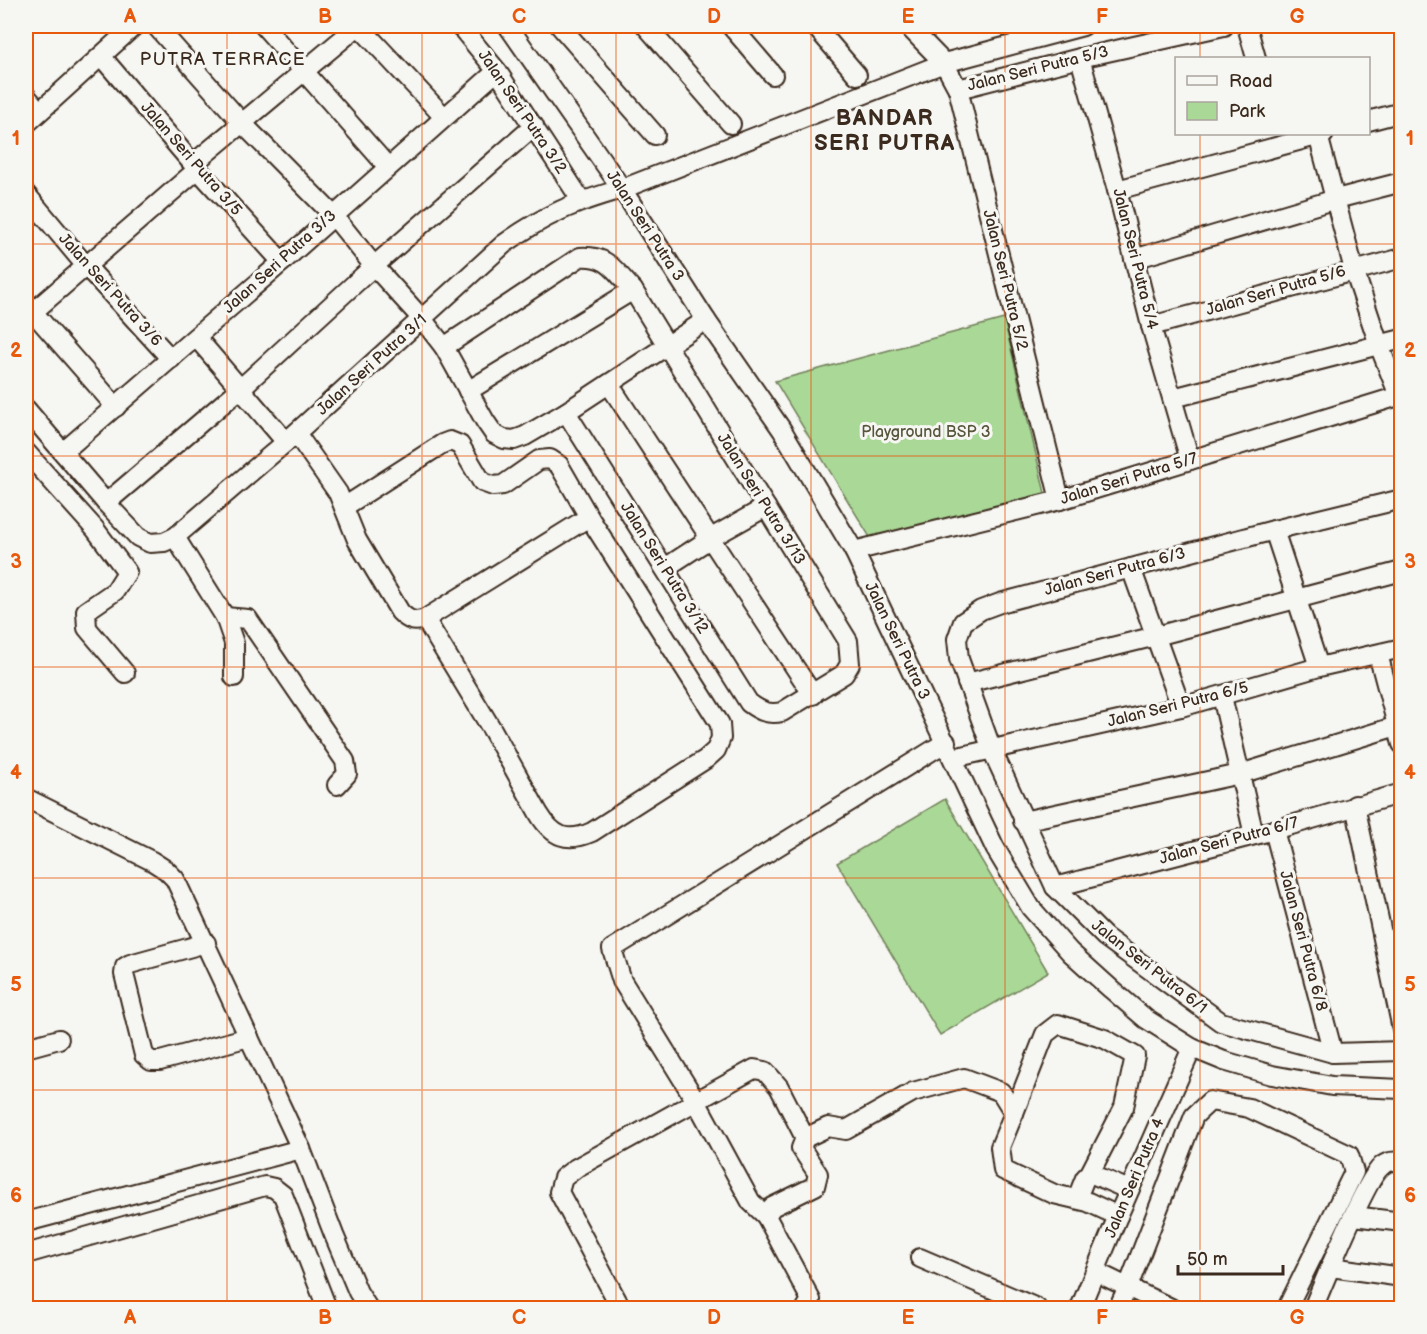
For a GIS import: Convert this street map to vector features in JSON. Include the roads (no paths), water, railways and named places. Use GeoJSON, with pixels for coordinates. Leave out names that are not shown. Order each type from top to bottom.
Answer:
{"type":"FeatureCollection","features":[{"type":"Feature","properties":{"kind":"street"},"geometry":{"type":"LineString","coordinates":[[26,124],[134,26]]}},
{"type":"Feature","properties":{"kind":"street"},"geometry":{"type":"LineString","coordinates":[[156,26],[243,123],[333,215],[374,266],[423,320],[444,347],[494,434],[504,439],[514,440],[525,436],[566,412],[706,320]]}},
{"type":"Feature","properties":{"kind":"street"},"geometry":{"type":"LineString","coordinates":[[264,26],[388,166]]}},
{"type":"Feature","properties":{"kind":"street"},"geometry":{"type":"LineString","coordinates":[[116,407],[28,311],[87,266],[243,123],[359,26],[444,117]]}},
{"type":"Feature","properties":{"kind":"street","name":"Jalan Seri Putra 3/2"},"geometry":{"type":"LineString","coordinates":[[460,26],[497,71],[581,200]]}},
{"type":"Feature","properties":{"kind":"street","name":"Jalan Seri Putra 3"},"geometry":{"type":"LineString","coordinates":[[508,26],[622,189],[706,320],[782,430],[854,551],[995,848],[1032,908],[1070,952],[1111,989],[1146,1019],[1192,1048],[1224,1061],[1272,1075],[1332,1086],[1401,1089]]}},
{"type":"Feature","properties":{"kind":"street"},"geometry":{"type":"LineString","coordinates":[[560,26],[655,135]]}},
{"type":"Feature","properties":{"kind":"street"},"geometry":{"type":"LineString","coordinates":[[646,26],[731,124]]}},
{"type":"Feature","properties":{"kind":"street"},"geometry":{"type":"LineString","coordinates":[[730,26],[773,75]]}},
{"type":"Feature","properties":{"kind":"street"},"geometry":{"type":"LineString","coordinates":[[815,26],[857,75]]}},
{"type":"Feature","properties":{"kind":"street","name":"Jalan Seri Putra 5/2"},"geometry":{"type":"LineString","coordinates":[[908,26],[944,63],[958,89],[1060,500]]}},
{"type":"Feature","properties":{"kind":"street","name":"Jalan Seri Putra 3/1"},"geometry":{"type":"LineString","coordinates":[[175,537],[291,438],[504,244],[555,211],[581,200],[622,189],[944,63],[1083,26]]}},
{"type":"Feature","properties":{"kind":"street","name":"Jalan Seri Putra 5/3"},"geometry":{"type":"LineString","coordinates":[[958,89],[1080,58],[1224,26]]}},
{"type":"Feature","properties":{"kind":"street"},"geometry":{"type":"LineString","coordinates":[[1247,26],[1256,57]]}},
{"type":"Feature","properties":{"kind":"street","name":"Jalan Seri Putra 3/5"},"geometry":{"type":"LineString","coordinates":[[101,56],[282,262]]}},
{"type":"Feature","properties":{"kind":"street","name":"Jalan Seri Putra 5/4"},"geometry":{"type":"LineString","coordinates":[[1080,58],[1117,190],[1151,326],[1190,460]]}},
{"type":"Feature","properties":{"kind":"street","name":"Jalan Seri Putra 3/3"},"geometry":{"type":"LineString","coordinates":[[63,452],[497,71]]}},
{"type":"Feature","properties":{"kind":"street"},"geometry":{"type":"LineString","coordinates":[[26,96],[39,111]]}},
{"type":"Feature","properties":{"kind":"street"},"geometry":{"type":"LineString","coordinates":[[1370,120],[1401,112]]}},
{"type":"Feature","properties":{"kind":"street"},"geometry":{"type":"LineString","coordinates":[[106,503],[240,389],[374,266],[534,126]]}},
{"type":"Feature","properties":{"kind":"street"},"geometry":{"type":"LineString","coordinates":[[1117,190],[1279,140],[1314,135]]}},
{"type":"Feature","properties":{"kind":"street"},"geometry":{"type":"LineString","coordinates":[[1321,135],[1354,270],[1379,345],[1400,396]]}},
{"type":"Feature","properties":{"kind":"street"},"geometry":{"type":"LineString","coordinates":[[1134,260],[1401,182]]}},
{"type":"Feature","properties":{"kind":"street","name":"Jalan Seri Putra 3/6"},"geometry":{"type":"LineString","coordinates":[[26,194],[171,359]]}},
{"type":"Feature","properties":{"kind":"street","name":"Jalan Seri Putra 3/13"},"geometry":{"type":"LineString","coordinates":[[444,347],[580,257],[594,256],[606,261],[633,290],[848,641],[850,664],[844,674],[782,712],[771,714]]}},
{"type":"Feature","properties":{"kind":"street","name":"Jalan Seri Putra 5/6"},"geometry":{"type":"LineString","coordinates":[[1151,326],[1401,258]]}},
{"type":"Feature","properties":{"kind":"street"},"geometry":{"type":"LineString","coordinates":[[468,391],[633,290]]}},
{"type":"Feature","properties":{"kind":"street"},"geometry":{"type":"LineString","coordinates":[[196,337],[240,389],[291,438],[338,493],[357,540],[400,612],[408,620],[417,622],[425,619],[589,518]]}},
{"type":"Feature","properties":{"kind":"street"},"geometry":{"type":"LineString","coordinates":[[1173,398],[1401,339]]}},
{"type":"Feature","properties":{"kind":"street"},"geometry":{"type":"LineString","coordinates":[[609,384],[813,695]]}},
{"type":"Feature","properties":{"kind":"street","name":"Jalan Seri Putra 5/7"},"geometry":{"type":"LineString","coordinates":[[854,551],[1060,500],[1400,396]]}},
{"type":"Feature","properties":{"kind":"street"},"geometry":{"type":"LineString","coordinates":[[26,409],[138,537],[150,543],[164,542],[175,537],[225,617],[234,643],[234,677]]}},
{"type":"Feature","properties":{"kind":"street","name":"Jalan Seri Putra 3/12"},"geometry":{"type":"LineString","coordinates":[[566,412],[749,703],[760,711],[771,714]]}},
{"type":"Feature","properties":{"kind":"street"},"geometry":{"type":"LineString","coordinates":[[344,507],[369,489],[450,441],[460,445],[482,482],[493,486],[503,485],[539,460],[550,459],[559,465],[589,518],[720,724],[721,738],[716,750],[706,759],[592,832],[581,837],[569,838],[556,834],[546,825],[493,731],[425,619]]}},
{"type":"Feature","properties":{"kind":"street"},"geometry":{"type":"LineString","coordinates":[[26,452],[95,529],[128,572],[115,591],[86,611],[87,628],[125,673]]}},
{"type":"Feature","properties":{"kind":"street","name":"Jalan Seri Putra 6/3"},"geometry":{"type":"LineString","coordinates":[[992,750],[959,659],[957,639],[963,622],[981,610],[1274,530],[1401,499]]}},
{"type":"Feature","properties":{"kind":"street"},"geometry":{"type":"LineString","coordinates":[[665,568],[711,538],[766,507]]}},
{"type":"Feature","properties":{"kind":"street"},"geometry":{"type":"LineString","coordinates":[[1274,530],[1319,668]]}},
{"type":"Feature","properties":{"kind":"street"},"geometry":{"type":"LineString","coordinates":[[1131,568],[1181,707]]}},
{"type":"Feature","properties":{"kind":"street"},"geometry":{"type":"LineString","coordinates":[[967,683],[1401,571]]}},
{"type":"Feature","properties":{"kind":"street"},"geometry":{"type":"LineString","coordinates":[[225,617],[248,619],[274,655],[345,761],[347,774],[337,784]]}},
{"type":"Feature","properties":{"kind":"street","name":"Jalan Seri Putra 6/5"},"geometry":{"type":"LineString","coordinates":[[949,750],[992,750],[1181,707],[1319,668],[1401,648]]}},
{"type":"Feature","properties":{"kind":"street"},"geometry":{"type":"LineString","coordinates":[[1023,821],[1240,774],[1399,735],[1378,654]]}},
{"type":"Feature","properties":{"kind":"street"},"geometry":{"type":"LineString","coordinates":[[1222,696],[1254,835]]}},
{"type":"Feature","properties":{"kind":"street"},"geometry":{"type":"LineString","coordinates":[[806,1308],[811,1300],[766,1216],[751,1202],[696,1101],[622,981],[612,949],[949,750]]}},
{"type":"Feature","properties":{"kind":"street","name":"Jalan Seri Putra 6/1"},"geometry":{"type":"LineString","coordinates":[[992,750],[1055,887],[1106,937],[1221,1022],[1333,1053],[1401,1051]]}},
{"type":"Feature","properties":{"kind":"street","name":"Jalan Seri Putra 6/7"},"geometry":{"type":"LineString","coordinates":[[1055,887],[1274,830],[1401,793]]}},
{"type":"Feature","properties":{"kind":"street"},"geometry":{"type":"LineString","coordinates":[[26,798],[166,870],[175,879],[301,1149],[358,1292],[368,1308]]}},
{"type":"Feature","properties":{"kind":"street"},"geometry":{"type":"LineString","coordinates":[[1355,805],[1401,1029]]}},
{"type":"Feature","properties":{"kind":"street","name":"Jalan Seri Putra 6/8"},"geometry":{"type":"LineString","coordinates":[[1274,830],[1333,1053]]}},
{"type":"Feature","properties":{"kind":"street"},"geometry":{"type":"LineString","coordinates":[[206,944],[125,967],[124,974],[144,1056],[151,1061],[160,1061],[249,1036]]}},
{"type":"Feature","properties":{"kind":"street"},"geometry":{"type":"LineString","coordinates":[[1077,1198],[1085,1178],[1090,1173],[1124,1107],[1135,1056],[1106,1039],[1058,1024],[1045,1034],[1000,1147],[1003,1170],[1054,1194],[1077,1198],[1118,1216]]}},
{"type":"Feature","properties":{"kind":"street"},"geometry":{"type":"LineString","coordinates":[[26,1048],[59,1039]]}},
{"type":"Feature","properties":{"kind":"street","name":"Jalan Seri Putra 4"},"geometry":{"type":"LineString","coordinates":[[1080,1308],[1192,1048]]}},
{"type":"Feature","properties":{"kind":"street"},"geometry":{"type":"LineString","coordinates":[[621,1308],[559,1192],[563,1178],[576,1168],[754,1069],[765,1071],[779,1087],[805,1138]]}},
{"type":"Feature","properties":{"kind":"street"},"geometry":{"type":"LineString","coordinates":[[766,1216],[772,1207],[815,1186],[818,1174],[801,1148],[805,1138],[828,1127],[846,1130],[913,1092],[964,1078],[1001,1092],[1014,1113]]}},
{"type":"Feature","properties":{"kind":"street"},"geometry":{"type":"LineString","coordinates":[[1118,1308],[1194,1116],[1210,1101],[1249,1108],[1349,1155],[1354,1172],[1287,1308]]}},
{"type":"Feature","properties":{"kind":"street"},"geometry":{"type":"LineString","coordinates":[[26,1222],[301,1149]]}},
{"type":"Feature","properties":{"kind":"street"},"geometry":{"type":"LineString","coordinates":[[1313,1308],[1377,1171],[1384,1164],[1401,1162]]}},
{"type":"Feature","properties":{"kind":"street"},"geometry":{"type":"LineString","coordinates":[[1090,1173],[1129,1190]]}},
{"type":"Feature","properties":{"kind":"street"},"geometry":{"type":"LineString","coordinates":[[26,1254],[265,1186],[274,1188],[283,1196],[327,1308]]}},
{"type":"Feature","properties":{"kind":"street"},"geometry":{"type":"LineString","coordinates":[[1354,1216],[1401,1222]]}},
{"type":"Feature","properties":{"kind":"street"},"geometry":{"type":"LineString","coordinates":[[920,1258],[1032,1308]]}},
{"type":"Feature","properties":{"kind":"street"},"geometry":{"type":"LineString","coordinates":[[1331,1267],[1401,1277]]}},
{"type":"Feature","properties":{"kind":"street"},"geometry":{"type":"LineString","coordinates":[[1096,1272],[1171,1308]]}},
{"type":"Feature","properties":{"kind":"district","name":"PUTRA TERRACE"},"geometry":{"type":"Point","coordinates":[223,59]}},
{"type":"Feature","properties":{"kind":"district","name":"BANDAR SERI PUTRA"},"geometry":{"type":"Point","coordinates":[885,130]}},
{"type":"Feature","properties":{"kind":"park label","name":"Playground BSP 3"},"geometry":{"type":"Point","coordinates":[926,432]}}]}
